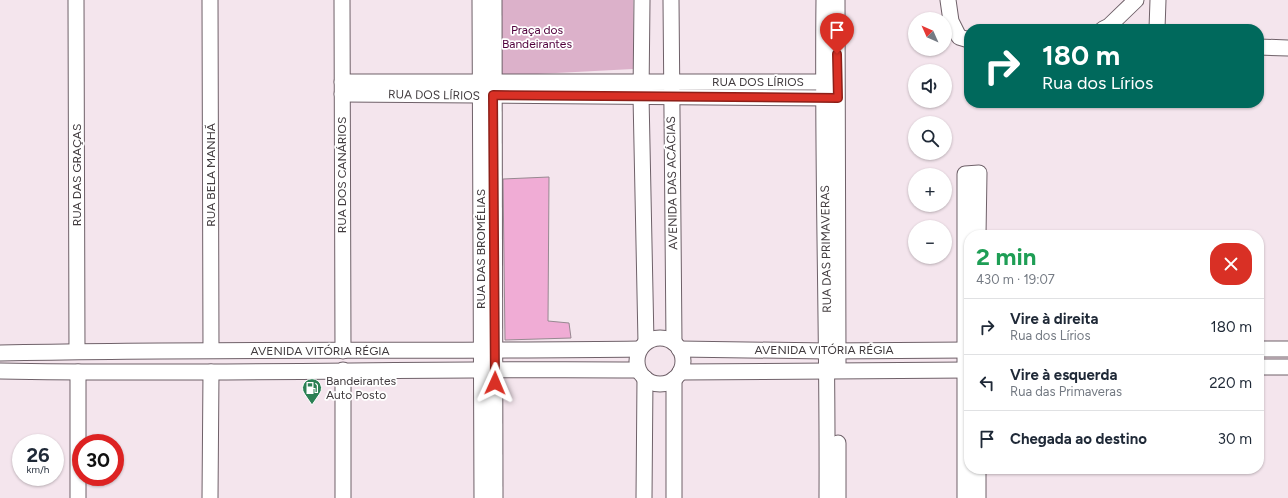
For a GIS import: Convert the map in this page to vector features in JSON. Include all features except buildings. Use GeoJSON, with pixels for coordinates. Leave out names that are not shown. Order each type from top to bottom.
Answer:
{"type":"FeatureCollection","features":[{"type":"Feature","properties":{"kind":"street","name":"RUA DAS GRAÇAS"},"geometry":{"type":"LineString","coordinates":[[76,0],[77,351]]}},
{"type":"Feature","properties":{"kind":"street","name":"RUA BELA MANHÃ"},"geometry":{"type":"LineString","coordinates":[[210,0],[212,350],[218,360],[218,365],[211,372]]}},
{"type":"Feature","properties":{"kind":"street","name":"RUA DOS CANÁRIOS"},"geometry":{"type":"LineString","coordinates":[[342,0],[343,351],[348,354],[351,362],[343,370]]}},
{"type":"Feature","properties":{"kind":"street","name":"RUA DAS BROMÉLIAS"},"geometry":{"type":"LineString","coordinates":[[480,0],[486,88],[489,351],[482,498]]}},
{"type":"Feature","properties":{"kind":"street","name":"RUA DAS BROMÉLIAS"},"geometry":{"type":"LineString","coordinates":[[486,88],[494,0]]}},
{"type":"Feature","properties":{"kind":"street"},"geometry":{"type":"LineString","coordinates":[[642,0],[641,89],[643,346],[636,363],[642,374],[644,498]]}},
{"type":"Feature","properties":{"kind":"street","name":"AVENIDA DAS ACÁCIAS"},"geometry":{"type":"LineString","coordinates":[[671,0],[671,97],[677,346]]}},
{"type":"Feature","properties":{"kind":"street","name":"RUA DAS PRIMAVERAS"},"geometry":{"type":"LineString","coordinates":[[824,0],[830,82],[833,371],[838,498]]}},
{"type":"Feature","properties":{"kind":"street","name":"RUA DAS PRIMAVERAS"},"geometry":{"type":"LineString","coordinates":[[830,82],[837,0]]}},
{"type":"Feature","properties":{"kind":"street"},"geometry":{"type":"LineString","coordinates":[[948,0],[951,21],[958,37],[964,39]]}},
{"type":"Feature","properties":{"kind":"street"},"geometry":{"type":"LineString","coordinates":[[1111,24],[1136,0]]}},
{"type":"Feature","properties":{"kind":"street"},"geometry":{"type":"LineString","coordinates":[[1157,24],[1158,0]]}},
{"type":"Feature","properties":{"kind":"street"},"geometry":{"type":"LineString","coordinates":[[1264,47],[1288,48]]}},
{"type":"Feature","properties":{"kind":"street","name":"RUA DOS LÍRIOS"},"geometry":{"type":"LineString","coordinates":[[342,88],[641,89],[671,82],[830,82]]}},
{"type":"Feature","properties":{"kind":"street","name":"RUA DOS LÍRIOS"},"geometry":{"type":"LineString","coordinates":[[641,89],[671,97],[830,98]]}},
{"type":"Feature","properties":{"kind":"street"},"geometry":{"type":"LineString","coordinates":[[970,230],[972,174],[978,230]]}},
{"type":"Feature","properties":{"kind":"street"},"geometry":{"type":"LineString","coordinates":[[643,346],[655,337],[661,338],[677,346],[682,363],[677,375],[674,498]]}},
{"type":"Feature","properties":{"kind":"street","name":"AVENIDA VITÓRIA RÉGIA"},"geometry":{"type":"LineString","coordinates":[[0,353],[212,350],[489,351],[643,346]]}},
{"type":"Feature","properties":{"kind":"street","name":"AVENIDA VITÓRIA RÉGIA"},"geometry":{"type":"LineString","coordinates":[[677,346],[833,350],[964,350]]}},
{"type":"Feature","properties":{"kind":"street"},"geometry":{"type":"LineString","coordinates":[[1264,349],[1288,349]]}},
{"type":"Feature","properties":{"kind":"street"},"geometry":{"type":"LineString","coordinates":[[77,351],[85,358],[86,363],[78,372],[78,498]]}},
{"type":"Feature","properties":{"kind":"street"},"geometry":{"type":"LineString","coordinates":[[1264,368],[1288,367]]}},
{"type":"Feature","properties":{"kind":"street","name":"AVENIDA VITÓRIA RÉGIA"},"geometry":{"type":"LineString","coordinates":[[0,371],[211,372],[488,369],[642,374]]}},
{"type":"Feature","properties":{"kind":"street","name":"RUA DAS BROMÉLIAS"},"geometry":{"type":"LineString","coordinates":[[488,369],[495,498]]}},
{"type":"Feature","properties":{"kind":"street"},"geometry":{"type":"LineString","coordinates":[[343,370],[343,498]]}},
{"type":"Feature","properties":{"kind":"street","name":"AVENIDA VITÓRIA RÉGIA"},"geometry":{"type":"LineString","coordinates":[[677,375],[833,371],[964,370]]}},
{"type":"Feature","properties":{"kind":"street","name":"RUA DAS PRIMAVERAS"},"geometry":{"type":"LineString","coordinates":[[827,498],[833,371]]}},
{"type":"Feature","properties":{"kind":"street"},"geometry":{"type":"LineString","coordinates":[[210,498],[211,372]]}},
{"type":"Feature","properties":{"kind":"street"},"geometry":{"type":"LineString","coordinates":[[642,374],[657,384],[669,382],[677,375]]}},
{"type":"Feature","properties":{"kind":"street"},"geometry":{"type":"LineString","coordinates":[[965,474],[965,498]]}},
{"type":"Feature","properties":{"kind":"street"},"geometry":{"type":"LineString","coordinates":[[978,474],[978,498]]}},
{"type":"Feature","properties":{"kind":"green space","name":"Praça dos Bandeirantes"},"geometry":{"type":"Polygon","coordinates":[[[498,0],[633,0],[633,69],[498,76],[498,0]]]}},
{"type":"Feature","properties":{"kind":"place","name":"Bandeirantes Auto Posto"},"geometry":{"type":"Point","coordinates":[312,405]}},
{"type":"Feature","properties":{"kind":"route"},"geometry":{"type":"LineString","coordinates":[[495,383],[496,351],[493,95],[838,98],[837,54]]}}]}
